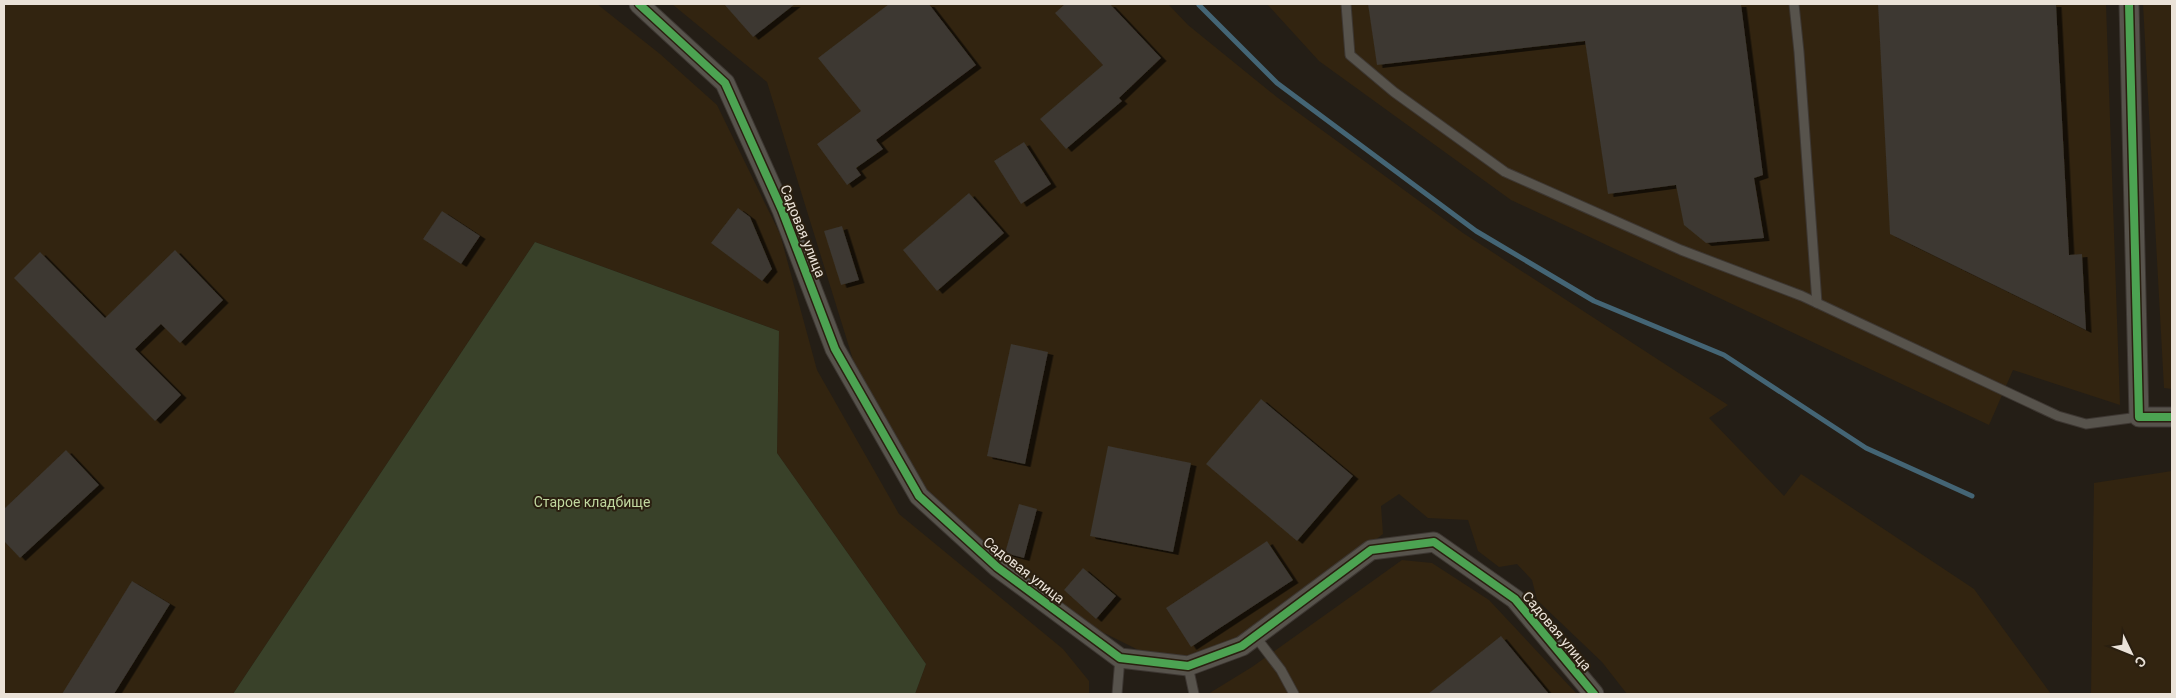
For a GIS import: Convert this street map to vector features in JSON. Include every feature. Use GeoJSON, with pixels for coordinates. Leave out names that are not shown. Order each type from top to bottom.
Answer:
{"type":"FeatureCollection","features":[{"type":"Feature","properties":{"kind":"street","name":"Садовая улица"},"geometry":{"type":"LineString","coordinates":[[640,4],[725,83],[782,210],[835,349],[919,496],[997,567],[1120,658],[1188,666],[1242,646],[1371,550],[1434,542],[1515,599],[1594,694]]}},
{"type":"Feature","properties":{"kind":"street"},"geometry":{"type":"LineString","coordinates":[[2130,4],[2139,417],[2172,417]]}},
{"type":"Feature","properties":{"kind":"lane"},"geometry":{"type":"LineString","coordinates":[[1346,4],[1350,55],[1394,92],[1505,172],[1681,250],[1817,303],[2058,416],[2086,424],[2139,417]]}},
{"type":"Feature","properties":{"kind":"lane"},"geometry":{"type":"LineString","coordinates":[[1794,4],[1800,52],[1817,303]]}},
{"type":"Feature","properties":{"kind":"lane"},"geometry":{"type":"LineString","coordinates":[[1255,636],[1281,670],[1294,694]]}},
{"type":"Feature","properties":{"kind":"lane"},"geometry":{"type":"LineString","coordinates":[[1117,694],[1120,658]]}},
{"type":"Feature","properties":{"kind":"lane"},"geometry":{"type":"LineString","coordinates":[[1188,666],[1194,694]]}},
{"type":"Feature","properties":{"kind":"shaded area"},"geometry":{"type":"Polygon","coordinates":[[[4,4],[597,4],[660,54],[717,105],[780,234],[817,370],[899,514],[1063,649],[1089,681],[1089,694],[915,694],[926,664],[777,453],[779,331],[535,242],[233,694],[4,694],[4,4]]]}},
{"type":"Feature","properties":{"kind":"shaded area"},"geometry":{"type":"Polygon","coordinates":[[[672,4],[1168,4],[1188,25],[1278,98],[1463,233],[1728,405],[1709,418],[1784,496],[1801,474],[1974,589],[2051,694],[1627,694],[1602,662],[1537,600],[1532,580],[1517,564],[1499,567],[1478,551],[1468,520],[1428,518],[1399,494],[1381,506],[1383,534],[1218,662],[1173,667],[1098,630],[1015,571],[915,478],[855,366],[767,82],[672,4]]]}},
{"type":"Feature","properties":{"kind":"shaded area"},"geometry":{"type":"Polygon","coordinates":[[[1267,4],[2106,4],[2120,405],[2013,370],[1989,425],[1511,200],[1319,61],[1267,4]]]}},
{"type":"Feature","properties":{"kind":"shaded area"},"geometry":{"type":"Polygon","coordinates":[[[2143,4],[2172,4],[2172,389],[2164,388],[2143,4]]]}},
{"type":"Feature","properties":{"kind":"shaded area"},"geometry":{"type":"Polygon","coordinates":[[[2172,471],[2172,694],[2091,694],[2094,483],[2172,471]]]}},
{"type":"Feature","properties":{"kind":"shaded area"},"geometry":{"type":"Polygon","coordinates":[[[1402,560],[1432,563],[1489,600],[1577,694],[1208,694],[1252,667],[1402,560]]]}},
{"type":"Feature","properties":{"kind":"green space","name":"Старое кладбище"},"geometry":{"type":"Polygon","coordinates":[[[535,242],[779,331],[777,453],[926,664],[915,694],[233,694],[535,242]]]}},
{"type":"Feature","properties":{"kind":"building"},"geometry":{"type":"Polygon","coordinates":[[[724,4],[795,4],[753,37],[724,4]]]}},
{"type":"Feature","properties":{"kind":"building"},"geometry":{"type":"Polygon","coordinates":[[[889,4],[929,4],[976,65],[876,140],[883,149],[856,168],[861,175],[847,185],[817,144],[861,111],[818,58],[889,4]]]}},
{"type":"Feature","properties":{"kind":"building"},"geometry":{"type":"Polygon","coordinates":[[[1065,4],[1110,4],[1161,58],[1119,98],[1122,101],[1066,149],[1040,119],[1103,65],[1055,13],[1065,4]]]}},
{"type":"Feature","properties":{"kind":"building"},"geometry":{"type":"Polygon","coordinates":[[[1368,4],[1741,4],[1763,175],[1754,178],[1764,238],[1706,243],[1684,225],[1676,185],[1608,194],[1585,41],[1377,65],[1368,4]]]}},
{"type":"Feature","properties":{"kind":"building"},"geometry":{"type":"Polygon","coordinates":[[[1878,4],[2056,4],[2069,255],[2082,254],[2086,330],[1890,234],[1878,4]]]}},
{"type":"Feature","properties":{"kind":"building"},"geometry":{"type":"Polygon","coordinates":[[[1024,142],[1051,184],[1021,204],[994,161],[1024,142]]]}},
{"type":"Feature","properties":{"kind":"building"},"geometry":{"type":"Polygon","coordinates":[[[969,193],[1004,233],[937,291],[903,250],[969,193]]]}},
{"type":"Feature","properties":{"kind":"building"},"geometry":{"type":"Polygon","coordinates":[[[738,208],[750,217],[772,269],[762,281],[711,243],[738,208]]]}},
{"type":"Feature","properties":{"kind":"building"},"geometry":{"type":"Polygon","coordinates":[[[442,211],[480,236],[461,264],[423,239],[442,211]]]}},
{"type":"Feature","properties":{"kind":"building"},"geometry":{"type":"Polygon","coordinates":[[[842,226],[859,280],[841,285],[824,231],[842,226]]]}},
{"type":"Feature","properties":{"kind":"building"},"geometry":{"type":"Polygon","coordinates":[[[175,250],[223,300],[180,343],[161,324],[135,349],[181,395],[155,421],[14,278],[40,252],[105,318],[175,250]]]}},
{"type":"Feature","properties":{"kind":"building"},"geometry":{"type":"Polygon","coordinates":[[[1011,344],[1048,352],[1025,464],[987,456],[1011,344]]]}},
{"type":"Feature","properties":{"kind":"building"},"geometry":{"type":"Polygon","coordinates":[[[1261,399],[1353,476],[1297,541],[1206,464],[1261,399]]]}},
{"type":"Feature","properties":{"kind":"building"},"geometry":{"type":"Polygon","coordinates":[[[1108,446],[1191,463],[1173,552],[1090,536],[1108,446]]]}},
{"type":"Feature","properties":{"kind":"building"},"geometry":{"type":"Polygon","coordinates":[[[66,450],[99,485],[20,558],[4,541],[4,509],[66,450]]]}},
{"type":"Feature","properties":{"kind":"building"},"geometry":{"type":"Polygon","coordinates":[[[1019,504],[1037,509],[1024,558],[1005,553],[1019,504]]]}},
{"type":"Feature","properties":{"kind":"building"},"geometry":{"type":"Polygon","coordinates":[[[1267,541],[1293,580],[1191,647],[1166,608],[1267,541]]]}},
{"type":"Feature","properties":{"kind":"building"},"geometry":{"type":"Polygon","coordinates":[[[1083,568],[1116,596],[1096,619],[1064,590],[1083,568]]]}},
{"type":"Feature","properties":{"kind":"building"},"geometry":{"type":"Polygon","coordinates":[[[132,581],[170,604],[114,694],[62,694],[132,581]]]}},
{"type":"Feature","properties":{"kind":"building"},"geometry":{"type":"Polygon","coordinates":[[[1501,636],[1549,694],[1428,694],[1501,636]]]}},
{"type":"Feature","properties":{"kind":"waterway"},"geometry":{"type":"LineString","coordinates":[[1199,5],[1277,83],[1476,231],[1594,301],[1724,355],[1866,448],[1972,496]]}},
{"type":"Feature","properties":{"kind":"cycle path"},"geometry":{"type":"LineString","coordinates":[[639,4],[725,83],[782,210],[835,349],[919,496],[997,567],[1120,658],[1188,666],[1242,646],[1371,550],[1434,542],[1515,599],[1594,694]]}},
{"type":"Feature","properties":{"kind":"cycle path"},"geometry":{"type":"LineString","coordinates":[[2129,4],[2139,417],[2172,417]]}}]}
